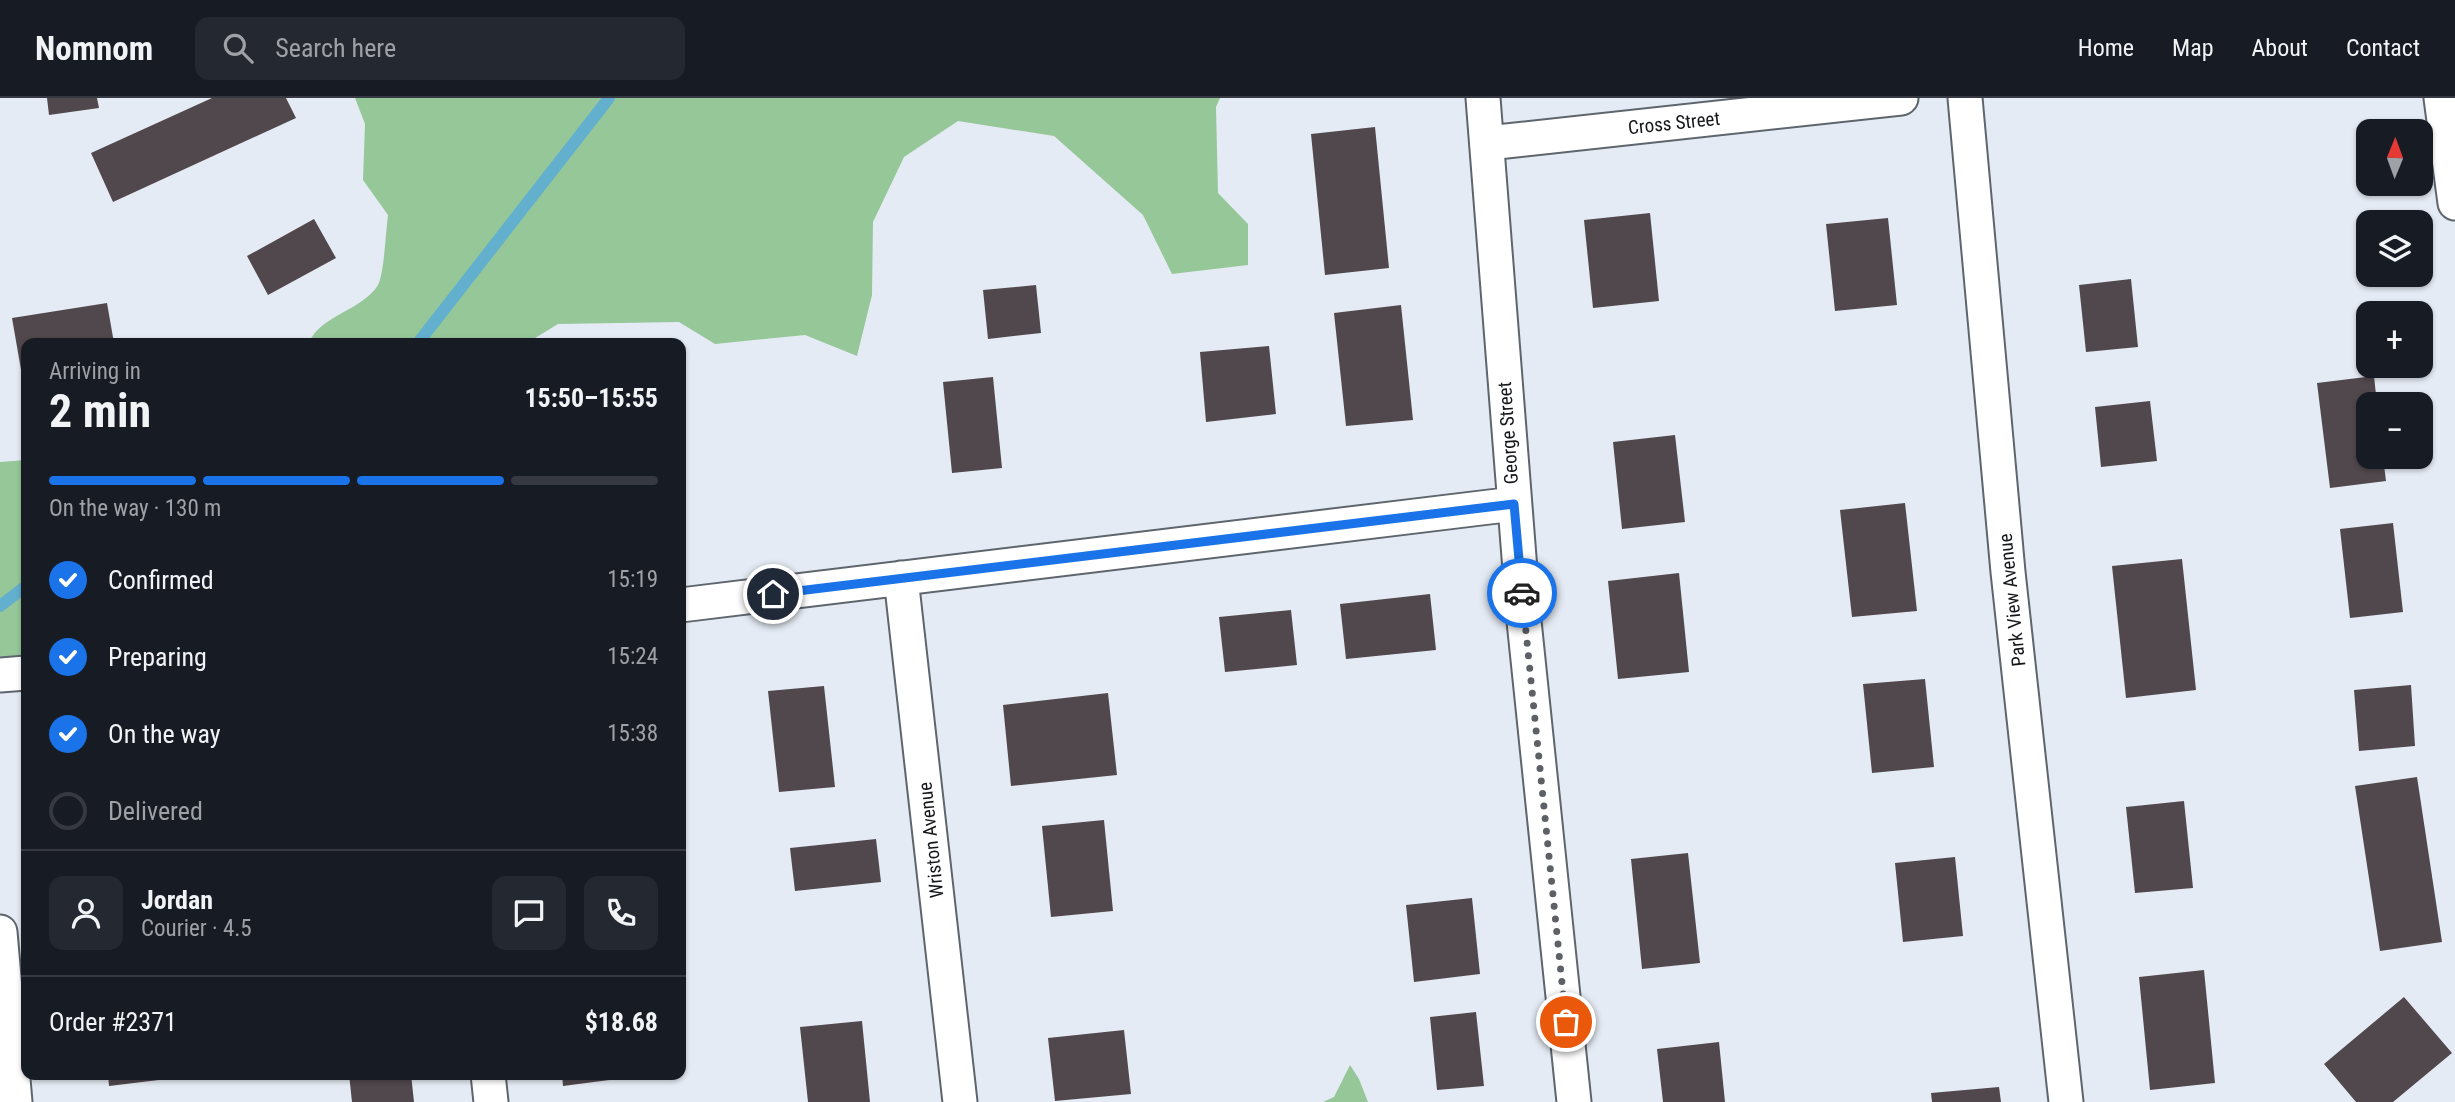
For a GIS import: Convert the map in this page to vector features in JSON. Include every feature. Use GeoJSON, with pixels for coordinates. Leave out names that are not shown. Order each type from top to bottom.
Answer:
{"type":"FeatureCollection","features":[{"type":"Feature","properties":{"kind":"street","name":"George Street"},"geometry":{"type":"LineString","coordinates":[[1483,98],[1514,504],[1574,1102]]}},
{"type":"Feature","properties":{"kind":"street","name":"Cross Street"},"geometry":{"type":"LineString","coordinates":[[1488,143],[1901,98]]}},
{"type":"Feature","properties":{"kind":"street","name":"Park View Avenue"},"geometry":{"type":"LineString","coordinates":[[1965,98],[2008,572],[2066,1102]]}},
{"type":"Feature","properties":{"kind":"street"},"geometry":{"type":"LineString","coordinates":[[2441,98],[2455,203]]}},
{"type":"Feature","properties":{"kind":"street"},"geometry":{"type":"LineString","coordinates":[[686,604],[1514,504]]}},
{"type":"Feature","properties":{"kind":"street","name":"Wriston Avenue"},"geometry":{"type":"LineString","coordinates":[[901,578],[960,1102]]}},
{"type":"Feature","properties":{"kind":"street"},"geometry":{"type":"LineString","coordinates":[[0,675],[21,673]]}},
{"type":"Feature","properties":{"kind":"street"},"geometry":{"type":"LineString","coordinates":[[0,932],[15,1102]]}},
{"type":"Feature","properties":{"kind":"street"},"geometry":{"type":"LineString","coordinates":[[489,1080],[491,1102]]}},
{"type":"Feature","properties":{"kind":"green space"},"geometry":{"type":"Polygon","coordinates":[[[355,98],[1220,98],[1216,107],[1218,193],[1248,224],[1248,265],[1172,274],[1143,215],[1054,136],[958,121],[904,157],[873,222],[872,295],[857,356],[805,335],[715,344],[679,322],[558,324],[535,338],[312,338],[331,319],[371,294],[378,285],[382,272],[388,215],[363,180],[365,124],[355,98]]]}},
{"type":"Feature","properties":{"kind":"green space"},"geometry":{"type":"Polygon","coordinates":[[[21,460],[21,668],[0,670],[0,462],[21,460]]]}},
{"type":"Feature","properties":{"kind":"green space"},"geometry":{"type":"Polygon","coordinates":[[[1350,1065],[1368,1102],[1323,1102],[1334,1097],[1350,1065]]]}},
{"type":"Feature","properties":{"kind":"building"},"geometry":{"type":"Polygon","coordinates":[[[47,98],[97,98],[99,108],[49,115],[47,98]]]}},
{"type":"Feature","properties":{"kind":"building"},"geometry":{"type":"Polygon","coordinates":[[[212,98],[286,98],[296,118],[113,202],[91,153],[212,98]]]}},
{"type":"Feature","properties":{"kind":"building"},"geometry":{"type":"Polygon","coordinates":[[[1375,127],[1389,268],[1325,275],[1311,134],[1375,127]]]}},
{"type":"Feature","properties":{"kind":"building"},"geometry":{"type":"Polygon","coordinates":[[[1650,213],[1659,301],[1593,308],[1584,220],[1650,213]]]}},
{"type":"Feature","properties":{"kind":"building"},"geometry":{"type":"Polygon","coordinates":[[[1888,218],[1897,305],[1835,311],[1826,224],[1888,218]]]}},
{"type":"Feature","properties":{"kind":"building"},"geometry":{"type":"Polygon","coordinates":[[[314,219],[336,258],[268,295],[247,256],[314,219]]]}},
{"type":"Feature","properties":{"kind":"building"},"geometry":{"type":"Polygon","coordinates":[[[2131,279],[2138,347],[2086,352],[2079,285],[2131,279]]]}},
{"type":"Feature","properties":{"kind":"building"},"geometry":{"type":"Polygon","coordinates":[[[1036,285],[1041,333],[988,339],[983,290],[1036,285]]]}},
{"type":"Feature","properties":{"kind":"building"},"geometry":{"type":"Polygon","coordinates":[[[107,303],[113,338],[21,338],[21,370],[12,318],[107,303]]]}},
{"type":"Feature","properties":{"kind":"building"},"geometry":{"type":"Polygon","coordinates":[[[1401,305],[1413,420],[1346,426],[1334,313],[1401,305]]]}},
{"type":"Feature","properties":{"kind":"building"},"geometry":{"type":"Polygon","coordinates":[[[1269,346],[1276,414],[1206,422],[1200,352],[1269,346]]]}},
{"type":"Feature","properties":{"kind":"building"},"geometry":{"type":"Polygon","coordinates":[[[993,377],[1002,468],[952,473],[943,382],[993,377]]]}},
{"type":"Feature","properties":{"kind":"building"},"geometry":{"type":"Polygon","coordinates":[[[2374,378],[2376,392],[2356,392],[2356,469],[2384,469],[2386,481],[2330,488],[2317,383],[2374,378]]]}},
{"type":"Feature","properties":{"kind":"building"},"geometry":{"type":"Polygon","coordinates":[[[2150,401],[2157,461],[2101,467],[2095,407],[2150,401]]]}},
{"type":"Feature","properties":{"kind":"building"},"geometry":{"type":"Polygon","coordinates":[[[1675,435],[1685,522],[1622,529],[1613,442],[1675,435]]]}},
{"type":"Feature","properties":{"kind":"building"},"geometry":{"type":"Polygon","coordinates":[[[1905,503],[1917,611],[1852,617],[1840,510],[1905,503]]]}},
{"type":"Feature","properties":{"kind":"building"},"geometry":{"type":"Polygon","coordinates":[[[2393,523],[2403,612],[2350,618],[2340,529],[2393,523]]]}},
{"type":"Feature","properties":{"kind":"building"},"geometry":{"type":"Polygon","coordinates":[[[2182,559],[2196,690],[2126,698],[2112,566],[2182,559]]]}},
{"type":"Feature","properties":{"kind":"building"},"geometry":{"type":"Polygon","coordinates":[[[1679,573],[1689,672],[1618,679],[1608,581],[1679,573]]]}},
{"type":"Feature","properties":{"kind":"building"},"geometry":{"type":"Polygon","coordinates":[[[1430,594],[1436,650],[1346,659],[1340,604],[1430,594]]]}},
{"type":"Feature","properties":{"kind":"building"},"geometry":{"type":"Polygon","coordinates":[[[1291,610],[1297,665],[1225,672],[1219,617],[1291,610]]]}},
{"type":"Feature","properties":{"kind":"building"},"geometry":{"type":"Polygon","coordinates":[[[1925,679],[1934,767],[1872,773],[1863,684],[1925,679]]]}},
{"type":"Feature","properties":{"kind":"building"},"geometry":{"type":"Polygon","coordinates":[[[2411,685],[2415,746],[2359,751],[2354,690],[2411,685]]]}},
{"type":"Feature","properties":{"kind":"building"},"geometry":{"type":"Polygon","coordinates":[[[824,686],[835,787],[779,792],[768,691],[824,686]]]}},
{"type":"Feature","properties":{"kind":"building"},"geometry":{"type":"Polygon","coordinates":[[[1108,693],[1117,775],[1011,786],[1003,705],[1108,693]]]}},
{"type":"Feature","properties":{"kind":"building"},"geometry":{"type":"Polygon","coordinates":[[[2417,777],[2442,942],[2380,951],[2355,786],[2417,777]]]}},
{"type":"Feature","properties":{"kind":"building"},"geometry":{"type":"Polygon","coordinates":[[[2184,801],[2193,888],[2135,893],[2126,807],[2184,801]]]}},
{"type":"Feature","properties":{"kind":"building"},"geometry":{"type":"Polygon","coordinates":[[[1104,820],[1113,911],[1051,917],[1042,826],[1104,820]]]}},
{"type":"Feature","properties":{"kind":"building"},"geometry":{"type":"Polygon","coordinates":[[[876,839],[881,882],[795,891],[790,848],[876,839]]]}},
{"type":"Feature","properties":{"kind":"building"},"geometry":{"type":"Polygon","coordinates":[[[1688,853],[1700,963],[1642,969],[1631,859],[1688,853]]]}},
{"type":"Feature","properties":{"kind":"building"},"geometry":{"type":"Polygon","coordinates":[[[1955,857],[1963,936],[1903,942],[1895,863],[1955,857]]]}},
{"type":"Feature","properties":{"kind":"building"},"geometry":{"type":"Polygon","coordinates":[[[1472,898],[1480,974],[1414,982],[1406,905],[1472,898]]]}},
{"type":"Feature","properties":{"kind":"building"},"geometry":{"type":"Polygon","coordinates":[[[2204,970],[2215,1083],[2150,1090],[2139,977],[2204,970]]]}},
{"type":"Feature","properties":{"kind":"building"},"geometry":{"type":"Polygon","coordinates":[[[2404,997],[2452,1053],[2393,1102],[2356,1102],[2324,1064],[2404,997]]]}},
{"type":"Feature","properties":{"kind":"building"},"geometry":{"type":"Polygon","coordinates":[[[1476,1012],[1484,1086],[1437,1090],[1430,1017],[1476,1012]]]}},
{"type":"Feature","properties":{"kind":"building"},"geometry":{"type":"Polygon","coordinates":[[[862,1021],[870,1102],[808,1102],[800,1027],[862,1021]]]}},
{"type":"Feature","properties":{"kind":"building"},"geometry":{"type":"Polygon","coordinates":[[[1124,1030],[1131,1094],[1055,1101],[1048,1038],[1124,1030]]]}},
{"type":"Feature","properties":{"kind":"building"},"geometry":{"type":"Polygon","coordinates":[[[1719,1042],[1725,1102],[1663,1102],[1657,1049],[1719,1042]]]}},
{"type":"Feature","properties":{"kind":"building"},"geometry":{"type":"Polygon","coordinates":[[[108,1080],[159,1080],[109,1086],[108,1080]]]}},
{"type":"Feature","properties":{"kind":"building"},"geometry":{"type":"Polygon","coordinates":[[[350,1080],[412,1080],[414,1102],[352,1102],[350,1080]]]}},
{"type":"Feature","properties":{"kind":"building"},"geometry":{"type":"Polygon","coordinates":[[[562,1080],[609,1080],[563,1086],[562,1080]]]}},
{"type":"Feature","properties":{"kind":"building"},"geometry":{"type":"Polygon","coordinates":[[[1999,1087],[2001,1102],[1932,1102],[1931,1093],[1999,1087]]]}},
{"type":"Feature","properties":{"kind":"waterway"},"geometry":{"type":"LineString","coordinates":[[422,338],[609,98]]}},
{"type":"Feature","properties":{"kind":"waterway"},"geometry":{"type":"LineString","coordinates":[[0,606],[21,590]]}},
{"type":"Feature","properties":{"kind":"way so far"},"geometry":{"type":"LineString","coordinates":[[1522,593],[1566,1022]]}},
{"type":"Feature","properties":{"kind":"route"},"geometry":{"type":"LineString","coordinates":[[773,594],[1514,504],[1522,593]]}}]}
